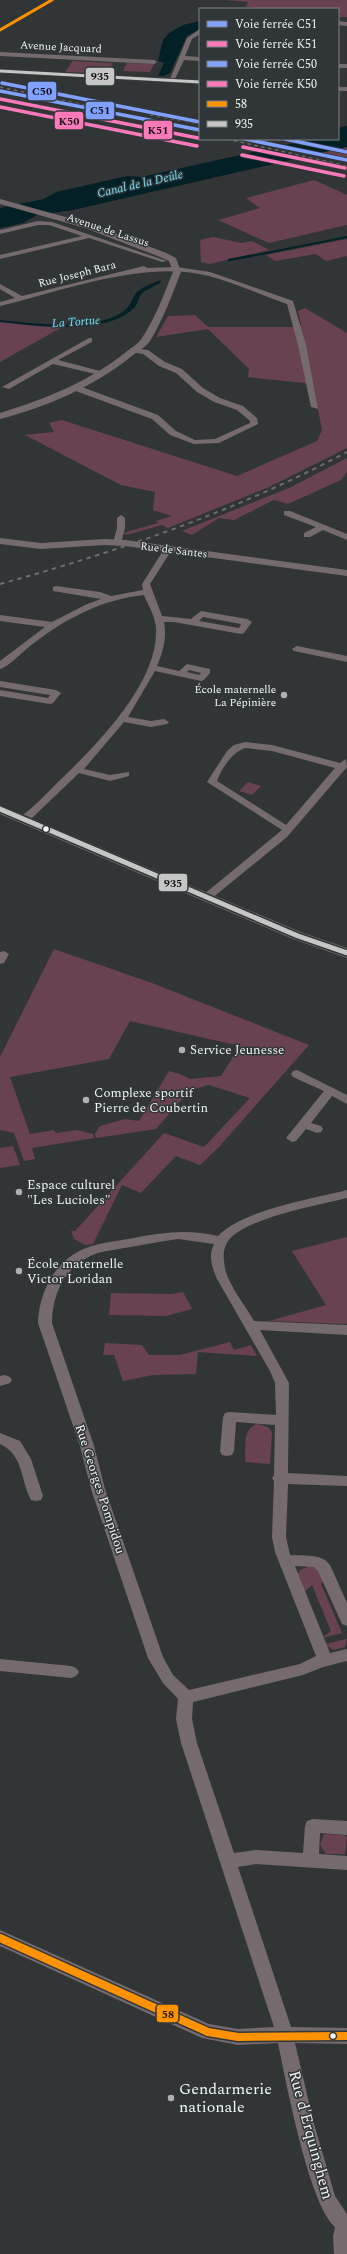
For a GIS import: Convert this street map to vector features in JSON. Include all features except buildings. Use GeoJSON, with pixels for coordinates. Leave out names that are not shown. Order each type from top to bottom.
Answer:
{"type":"FeatureCollection","features":[{"type":"Feature","properties":{"kind":"main road"},"geometry":{"type":"LineString","coordinates":[[0,804],[26,818],[209,895],[308,934],[347,947]]}},
{"type":"Feature","properties":{"kind":"main road"},"geometry":{"type":"LineString","coordinates":[[0,809],[107,848],[307,939],[347,953]]}},
{"type":"Feature","properties":{"kind":"street"},"geometry":{"type":"LineString","coordinates":[[0,30],[52,0]]}},
{"type":"Feature","properties":{"kind":"street"},"geometry":{"type":"LineString","coordinates":[[172,80],[191,37],[199,32]]}},
{"type":"Feature","properties":{"kind":"street","name":"Avenue Jacquard"},"geometry":{"type":"LineString","coordinates":[[0,54],[154,62]]}},
{"type":"Feature","properties":{"kind":"street"},"geometry":{"type":"LineString","coordinates":[[183,58],[199,59]]}},
{"type":"Feature","properties":{"kind":"street","name":"Avenue Jacquard"},"geometry":{"type":"LineString","coordinates":[[110,77],[120,60]]}},
{"type":"Feature","properties":{"kind":"street"},"geometry":{"type":"LineString","coordinates":[[0,71],[199,82]]}},
{"type":"Feature","properties":{"kind":"street"},"geometry":{"type":"LineString","coordinates":[[1,201],[59,217],[146,248],[169,258],[171,274],[169,283],[147,328],[138,338],[135,348]]}},
{"type":"Feature","properties":{"kind":"street","name":"Avenue de Lassus"},"geometry":{"type":"LineString","coordinates":[[0,232],[44,222],[92,236],[170,265],[210,274]]}},
{"type":"Feature","properties":{"kind":"street"},"geometry":{"type":"LineString","coordinates":[[0,257],[92,236]]}},
{"type":"Feature","properties":{"kind":"street"},"geometry":{"type":"LineString","coordinates":[[0,416],[76,388],[102,374],[147,338],[174,283],[170,265]]}},
{"type":"Feature","properties":{"kind":"street","name":"Avenue de Lassus"},"geometry":{"type":"LineString","coordinates":[[170,265],[195,267],[291,305],[302,345],[315,407]]}},
{"type":"Feature","properties":{"kind":"street","name":"Rue Joseph Bara"},"geometry":{"type":"LineString","coordinates":[[0,304],[137,270],[170,265]]}},
{"type":"Feature","properties":{"kind":"street","name":"Avenue de Lassus"},"geometry":{"type":"LineString","coordinates":[[174,283],[184,276],[201,272]]}},
{"type":"Feature","properties":{"kind":"street"},"geometry":{"type":"LineString","coordinates":[[0,286],[22,299]]}},
{"type":"Feature","properties":{"kind":"street"},"geometry":{"type":"LineString","coordinates":[[6,387],[89,340]]}},
{"type":"Feature","properties":{"kind":"street"},"geometry":{"type":"LineString","coordinates":[[76,388],[155,417],[173,433],[194,442],[216,441],[254,424],[254,420],[240,408],[215,399],[198,389],[179,371],[162,364],[147,353],[135,348]]}},
{"type":"Feature","properties":{"kind":"street"},"geometry":{"type":"LineString","coordinates":[[52,361],[102,374]]}},
{"type":"Feature","properties":{"kind":"street"},"geometry":{"type":"LineString","coordinates":[[287,513],[347,536]]}},
{"type":"Feature","properties":{"kind":"street"},"geometry":{"type":"LineString","coordinates":[[117,543],[121,528],[120,518]]}},
{"type":"Feature","properties":{"kind":"street"},"geometry":{"type":"LineString","coordinates":[[307,536],[323,527]]}},
{"type":"Feature","properties":{"kind":"street","name":"Rue de Santes"},"geometry":{"type":"LineString","coordinates":[[0,541],[41,546],[117,543],[168,548],[347,573]]}},
{"type":"Feature","properties":{"kind":"street"},"geometry":{"type":"LineString","coordinates":[[26,818],[40,808],[101,745],[152,668],[160,643],[159,619],[146,583],[168,548]]}},
{"type":"Feature","properties":{"kind":"street"},"geometry":{"type":"LineString","coordinates":[[56,589],[79,588],[111,599]]}},
{"type":"Feature","properties":{"kind":"street"},"geometry":{"type":"LineString","coordinates":[[0,666],[4,657],[52,625],[111,599],[131,593],[148,592]]}},
{"type":"Feature","properties":{"kind":"street"},"geometry":{"type":"LineString","coordinates":[[159,619],[193,622],[241,630],[248,622],[201,614],[193,622]]}},
{"type":"Feature","properties":{"kind":"street"},"geometry":{"type":"LineString","coordinates":[[0,618],[52,625]]}},
{"type":"Feature","properties":{"kind":"street"},"geometry":{"type":"LineString","coordinates":[[297,648],[347,659]]}},
{"type":"Feature","properties":{"kind":"street"},"geometry":{"type":"LineString","coordinates":[[152,668],[181,674]]}},
{"type":"Feature","properties":{"kind":"street"},"geometry":{"type":"LineString","coordinates":[[0,684],[56,693],[50,701],[0,693]]}},
{"type":"Feature","properties":{"kind":"street"},"geometry":{"type":"LineString","coordinates":[[120,718],[151,724],[164,722]]}},
{"type":"Feature","properties":{"kind":"street"},"geometry":{"type":"LineString","coordinates":[[209,895],[288,830],[345,764],[261,745],[242,744],[234,749],[212,778],[212,782],[288,830]]}},
{"type":"Feature","properties":{"kind":"street"},"geometry":{"type":"LineString","coordinates":[[76,770],[110,778],[125,774]]}},
{"type":"Feature","properties":{"kind":"street"},"geometry":{"type":"LineString","coordinates":[[297,1074],[331,1090],[347,1100]]}},
{"type":"Feature","properties":{"kind":"street"},"geometry":{"type":"LineString","coordinates":[[292,1138],[331,1090]]}},
{"type":"Feature","properties":{"kind":"street"},"geometry":{"type":"LineString","coordinates":[[303,1124],[317,1129]]}},
{"type":"Feature","properties":{"kind":"street"},"geometry":{"type":"LineString","coordinates":[[325,1660],[285,1560],[278,1537],[283,1390],[280,1378],[218,1268],[217,1253],[221,1240],[233,1229],[249,1220],[347,1194]]}},
{"type":"Feature","properties":{"kind":"street","name":"Rue Georges Pompidou"},"geometry":{"type":"LineString","coordinates":[[186,1697],[168,1679],[156,1658],[98,1489],[85,1437],[47,1330],[45,1313],[49,1294],[55,1282],[76,1259],[90,1251],[178,1234],[197,1234],[221,1240]]}},
{"type":"Feature","properties":{"kind":"street"},"geometry":{"type":"LineString","coordinates":[[250,1325],[347,1330]]}},
{"type":"Feature","properties":{"kind":"street"},"geometry":{"type":"LineString","coordinates":[[227,1451],[230,1417],[282,1420]]}},
{"type":"Feature","properties":{"kind":"street"},"geometry":{"type":"LineString","coordinates":[[0,1438],[15,1445],[24,1459],[36,1496]]}},
{"type":"Feature","properties":{"kind":"street"},"geometry":{"type":"LineString","coordinates":[[279,1478],[347,1481]]}},
{"type":"Feature","properties":{"kind":"street"},"geometry":{"type":"LineString","coordinates":[[285,1560],[317,1562],[324,1567],[347,1620]]}},
{"type":"Feature","properties":{"kind":"street"},"geometry":{"type":"LineString","coordinates":[[285,2035],[230,1861],[187,1736],[184,1719],[186,1697],[303,1669],[325,1660],[347,1655]]}},
{"type":"Feature","properties":{"kind":"street"},"geometry":{"type":"LineString","coordinates":[[0,1664],[72,1672]]}},
{"type":"Feature","properties":{"kind":"street"},"geometry":{"type":"LineString","coordinates":[[310,1861],[313,1826],[347,1828]]}},
{"type":"Feature","properties":{"kind":"street"},"geometry":{"type":"LineString","coordinates":[[230,1861],[256,1857],[347,1862]]}},
{"type":"Feature","properties":{"kind":"street"},"geometry":{"type":"LineString","coordinates":[[0,1938],[208,2032],[238,2038],[285,2035],[347,2036]]}},
{"type":"Feature","properties":{"kind":"street","name":"Rue d'Erquinghem"},"geometry":{"type":"LineString","coordinates":[[285,2035],[305,2124],[327,2200],[338,2218],[346,2225],[342,2236],[343,2254]]}},
{"type":"Feature","properties":{"kind":"shaded area"},"geometry":{"type":"Polygon","coordinates":[[[225,0],[347,0],[347,17],[339,17],[339,8],[254,8],[246,7],[248,2],[225,0]]]}},
{"type":"Feature","properties":{"kind":"shaded area"},"geometry":{"type":"Polygon","coordinates":[[[74,59],[74,61],[113,63],[106,74],[65,72],[74,59]]]}},
{"type":"Feature","properties":{"kind":"shaded area"},"geometry":{"type":"Polygon","coordinates":[[[127,63],[154,64],[150,72],[123,71],[127,63]]]}},
{"type":"Feature","properties":{"kind":"shaded area"},"geometry":{"type":"Polygon","coordinates":[[[339,147],[347,147],[347,158],[320,152],[339,147]]]}},
{"type":"Feature","properties":{"kind":"shaded area"},"geometry":{"type":"Polygon","coordinates":[[[308,158],[347,167],[347,171],[302,160],[308,158]]]}},
{"type":"Feature","properties":{"kind":"shaded area"},"geometry":{"type":"Polygon","coordinates":[[[314,180],[347,195],[347,225],[269,243],[218,220],[260,208],[246,198],[314,180]]]}},
{"type":"Feature","properties":{"kind":"shaded area"},"geometry":{"type":"Polygon","coordinates":[[[213,237],[242,243],[252,241],[269,250],[209,264],[201,262],[200,240],[213,237]]]}},
{"type":"Feature","properties":{"kind":"shaded area"},"geometry":{"type":"Polygon","coordinates":[[[347,239],[347,256],[326,261],[316,254],[275,261],[266,255],[347,239]]]}},
{"type":"Feature","properties":{"kind":"shaded area"},"geometry":{"type":"Polygon","coordinates":[[[305,308],[347,333],[347,448],[269,487],[168,528],[162,525],[126,535],[123,533],[158,523],[156,521],[172,516],[153,510],[155,492],[121,485],[25,435],[54,432],[49,423],[62,420],[237,476],[317,441],[322,430],[313,384],[248,377],[249,369],[208,329],[156,337],[168,316],[195,315],[208,327],[293,327],[301,325],[298,311],[305,308]]]}},
{"type":"Feature","properties":{"kind":"shaded area"},"geometry":{"type":"Polygon","coordinates":[[[0,322],[64,326],[0,362],[0,322]]]}},
{"type":"Feature","properties":{"kind":"shaded area"},"geometry":{"type":"Polygon","coordinates":[[[347,458],[347,472],[341,480],[288,504],[274,500],[234,520],[219,518],[192,535],[182,531],[289,488],[347,458]]]}},
{"type":"Feature","properties":{"kind":"shaded area"},"geometry":{"type":"Polygon","coordinates":[[[248,782],[261,786],[252,795],[239,791],[248,782]]]}},
{"type":"Feature","properties":{"kind":"shaded area"},"geometry":{"type":"Polygon","coordinates":[[[54,949],[152,983],[309,1045],[219,1147],[200,1165],[176,1156],[141,1193],[122,1185],[93,1244],[85,1245],[74,1239],[71,1231],[75,1231],[164,1133],[204,1147],[250,1098],[209,1085],[190,1090],[156,1129],[96,1138],[95,1134],[100,1126],[125,1119],[139,1121],[169,1071],[190,1079],[221,1076],[240,1046],[130,1021],[109,1059],[10,1077],[30,1134],[54,1130],[56,1133],[77,1130],[93,1134],[94,1138],[32,1148],[35,1159],[24,1161],[14,1133],[0,1130],[0,1057],[54,949]]]}},
{"type":"Feature","properties":{"kind":"shaded area"},"geometry":{"type":"Polygon","coordinates":[[[13,1146],[20,1165],[0,1168],[0,1148],[13,1146]]]}},
{"type":"Feature","properties":{"kind":"shaded area"},"geometry":{"type":"Polygon","coordinates":[[[347,1237],[347,1324],[269,1321],[326,1305],[292,1251],[347,1237]]]}},
{"type":"Feature","properties":{"kind":"shaded area"},"geometry":{"type":"Polygon","coordinates":[[[183,1292],[192,1309],[166,1316],[109,1315],[111,1293],[172,1294],[183,1292]]]}},
{"type":"Feature","properties":{"kind":"shaded area"},"geometry":{"type":"Polygon","coordinates":[[[230,1342],[234,1350],[251,1345],[257,1356],[198,1352],[196,1374],[153,1375],[123,1381],[114,1355],[103,1355],[105,1343],[142,1345],[149,1355],[180,1355],[230,1342]]]}},
{"type":"Feature","properties":{"kind":"shaded area"},"geometry":{"type":"Polygon","coordinates":[[[257,1424],[268,1427],[272,1432],[270,1464],[245,1462],[247,1435],[249,1430],[257,1424]]]}},
{"type":"Feature","properties":{"kind":"shaded area"},"geometry":{"type":"Polygon","coordinates":[[[314,1566],[325,1578],[321,1584],[342,1633],[322,1638],[331,1631],[312,1585],[303,1593],[297,1577],[300,1570],[314,1566]]]}},
{"type":"Feature","properties":{"kind":"shaded area"},"geometry":{"type":"Polygon","coordinates":[[[347,1639],[345,1647],[333,1650],[325,1644],[347,1639]]]}},
{"type":"Feature","properties":{"kind":"shaded area"},"geometry":{"type":"Polygon","coordinates":[[[324,1834],[345,1835],[347,1838],[345,1854],[326,1854],[320,1845],[324,1834]]]}},
{"type":"Feature","properties":{"kind":"water"},"geometry":{"type":"Polygon","coordinates":[[[199,21],[199,30],[187,36],[170,73],[164,76],[158,76],[164,63],[158,61],[163,40],[169,33],[183,25],[199,21]]]}},
{"type":"Feature","properties":{"kind":"water","name":"Canal de la Deûle"},"geometry":{"type":"Polygon","coordinates":[[[347,126],[347,147],[73,210],[37,215],[23,223],[0,228],[0,208],[44,199],[56,192],[127,176],[141,177],[294,143],[298,140],[339,140],[339,128],[347,126]]]}},
{"type":"Feature","properties":{"kind":"water"},"geometry":{"type":"Polygon","coordinates":[[[161,280],[160,283],[143,292],[134,308],[122,317],[106,323],[89,326],[51,327],[0,322],[0,320],[62,325],[94,323],[121,313],[129,305],[137,292],[161,280]]]}},
{"type":"Feature","properties":{"kind":"pier"},"geometry":{"type":"Polygon","coordinates":[[[282,144],[324,153],[303,157],[262,148],[282,144]]]}},
{"type":"Feature","properties":{"kind":"waterway","name":"La Tortue"},"geometry":{"type":"LineString","coordinates":[[246,257],[347,237]]}},
{"type":"Feature","properties":{"kind":"waterway","name":"La Tortue"},"geometry":{"type":"LineString","coordinates":[[229,260],[251,256]]}},
{"type":"Feature","properties":{"kind":"railway"},"geometry":{"type":"LineString","coordinates":[[0,87],[94,107]]}},
{"type":"Feature","properties":{"kind":"railway"},"geometry":{"type":"LineString","coordinates":[[89,108],[199,132]]}},
{"type":"Feature","properties":{"kind":"railway"},"geometry":{"type":"LineString","coordinates":[[150,115],[199,124]]}},
{"type":"Feature","properties":{"kind":"railway"},"geometry":{"type":"LineString","coordinates":[[231,140],[347,166]]}},
{"type":"Feature","properties":{"kind":"railway"},"geometry":{"type":"LineString","coordinates":[[0,584],[89,558],[177,528],[263,493],[347,452]]}},
{"type":"Feature","properties":{"kind":"rail line","name":"C50"},"geometry":{"type":"LineString","coordinates":[[2,83],[199,122]]}},
{"type":"Feature","properties":{"kind":"rail line","name":"C51"},"geometry":{"type":"LineString","coordinates":[[0,91],[199,130]]}},
{"type":"Feature","properties":{"kind":"rail line","name":"K51"},"geometry":{"type":"LineString","coordinates":[[0,99],[198,138]]}},
{"type":"Feature","properties":{"kind":"rail line","name":"K50"},"geometry":{"type":"LineString","coordinates":[[0,107],[197,146]]}},
{"type":"Feature","properties":{"kind":"rail line","name":"C51"},"geometry":{"type":"LineString","coordinates":[[250,140],[347,160]]}},
{"type":"Feature","properties":{"kind":"rail line","name":"C50"},"geometry":{"type":"LineString","coordinates":[[290,140],[347,152]]}},
{"type":"Feature","properties":{"kind":"rail line","name":"K51"},"geometry":{"type":"LineString","coordinates":[[243,147],[345,168]]}},
{"type":"Feature","properties":{"kind":"rail line","name":"K50"},"geometry":{"type":"LineString","coordinates":[[242,155],[344,176]]}},
{"type":"Feature","properties":{"kind":"transit line","name":"58"},"geometry":{"type":"LineString","coordinates":[[0,30],[52,0]]}},
{"type":"Feature","properties":{"kind":"transit line","name":"935"},"geometry":{"type":"LineString","coordinates":[[0,71],[199,82]]}},
{"type":"Feature","properties":{"kind":"transit line","name":"935"},"geometry":{"type":"LineString","coordinates":[[0,809],[298,936],[347,953]]}},
{"type":"Feature","properties":{"kind":"transit line","name":"58"},"geometry":{"type":"LineString","coordinates":[[0,1938],[208,2032],[238,2037],[347,2036]]}},
{"type":"Feature","properties":{"kind":"place","name":"École maternelle La Pépinière"},"geometry":{"type":"Point","coordinates":[284,695]}},
{"type":"Feature","properties":{"kind":"place","name":"Service Jeunesse"},"geometry":{"type":"Point","coordinates":[182,1050]}},
{"type":"Feature","properties":{"kind":"place","name":"Complexe sportif Pierre de Coubertin"},"geometry":{"type":"Point","coordinates":[86,1100]}},
{"type":"Feature","properties":{"kind":"place","name":"Espace culturel \"Les Lucioles\""},"geometry":{"type":"Point","coordinates":[19,1192]}},
{"type":"Feature","properties":{"kind":"place","name":"École maternelle Victor Loridan"},"geometry":{"type":"Point","coordinates":[19,1271]}},
{"type":"Feature","properties":{"kind":"place","name":"Gendarmerie nationale"},"geometry":{"type":"Point","coordinates":[171,2098]}}]}
